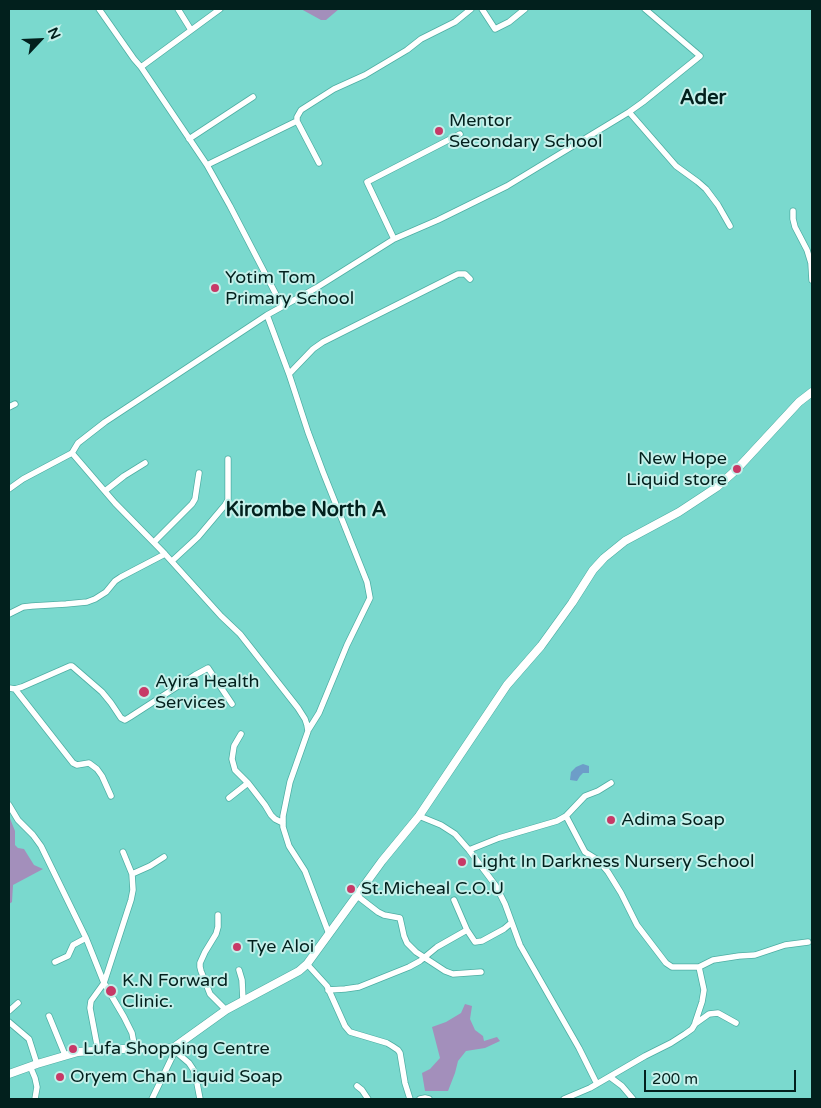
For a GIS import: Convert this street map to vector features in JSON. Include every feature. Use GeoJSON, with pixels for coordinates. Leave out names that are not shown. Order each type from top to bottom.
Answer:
{"type":"FeatureCollection","features":[{"type":"Feature","properties":{"kind":"street"},"geometry":{"type":"LineString","coordinates":[[99,9],[141,67],[207,165],[282,306]]}},
{"type":"Feature","properties":{"kind":"street"},"geometry":{"type":"LineString","coordinates":[[178,9],[191,30]]}},
{"type":"Feature","properties":{"kind":"street"},"geometry":{"type":"LineString","coordinates":[[141,67],[220,9]]}},
{"type":"Feature","properties":{"kind":"street"},"geometry":{"type":"LineString","coordinates":[[319,163],[297,121],[299,112],[334,89],[366,75],[407,50],[421,39],[455,22],[471,9]]}},
{"type":"Feature","properties":{"kind":"street"},"geometry":{"type":"LineString","coordinates":[[482,9],[495,30],[509,22],[524,9]]}},
{"type":"Feature","properties":{"kind":"street"},"geometry":{"type":"LineString","coordinates":[[9,489],[23,479],[72,453],[78,443],[105,422],[267,315],[293,302],[394,239],[507,186],[630,112],[700,56],[645,9]]}},
{"type":"Feature","properties":{"kind":"street"},"geometry":{"type":"LineString","coordinates":[[189,139],[253,97]]}},
{"type":"Feature","properties":{"kind":"street"},"geometry":{"type":"LineString","coordinates":[[630,112],[676,166],[706,190],[718,205],[730,226]]}},
{"type":"Feature","properties":{"kind":"street"},"geometry":{"type":"LineString","coordinates":[[207,165],[297,121]]}},
{"type":"Feature","properties":{"kind":"street"},"geometry":{"type":"LineString","coordinates":[[394,239],[367,182],[460,134]]}},
{"type":"Feature","properties":{"kind":"street"},"geometry":{"type":"LineString","coordinates":[[793,211],[795,227],[807,250],[811,263],[812,280]]}},
{"type":"Feature","properties":{"kind":"street"},"geometry":{"type":"LineString","coordinates":[[290,374],[313,349],[323,342],[458,274],[465,274],[470,278]]}},
{"type":"Feature","properties":{"kind":"street"},"geometry":{"type":"LineString","coordinates":[[267,315],[290,374],[308,432],[367,582],[370,598],[347,645],[319,713],[308,728],[290,782],[283,823],[284,833],[289,846],[305,871],[328,934]]}},
{"type":"Feature","properties":{"kind":"street"},"geometry":{"type":"LineString","coordinates":[[152,1099],[174,1050],[226,1010],[300,971],[307,964],[382,861],[419,816],[507,685],[541,646],[593,570],[604,558],[625,541],[679,512],[717,487],[812,392]]}},
{"type":"Feature","properties":{"kind":"street"},"geometry":{"type":"LineString","coordinates":[[9,407],[15,404]]}},
{"type":"Feature","properties":{"kind":"street"},"geometry":{"type":"LineString","coordinates":[[72,453],[221,616],[240,634],[298,708],[308,728]]}},
{"type":"Feature","properties":{"kind":"street"},"geometry":{"type":"LineString","coordinates":[[172,561],[198,537],[228,500],[228,459]]}},
{"type":"Feature","properties":{"kind":"street"},"geometry":{"type":"LineString","coordinates":[[105,491],[145,463]]}},
{"type":"Feature","properties":{"kind":"street"},"geometry":{"type":"LineString","coordinates":[[154,542],[192,504],[195,499],[199,473]]}},
{"type":"Feature","properties":{"kind":"street"},"geometry":{"type":"LineString","coordinates":[[9,614],[24,607],[73,604],[95,599],[106,592],[121,577],[165,554]]}},
{"type":"Feature","properties":{"kind":"street"},"geometry":{"type":"LineString","coordinates":[[111,796],[97,769],[90,764],[77,765],[73,763],[12,689],[22,687],[72,666],[102,692],[121,718],[125,720],[194,675],[208,668],[232,704]]}},
{"type":"Feature","properties":{"kind":"street"},"geometry":{"type":"LineString","coordinates":[[241,734],[234,744],[232,759],[235,770],[248,783],[271,815],[283,823]]}},
{"type":"Feature","properties":{"kind":"street"},"geometry":{"type":"LineString","coordinates":[[229,798],[248,783]]}},
{"type":"Feature","properties":{"kind":"street"},"geometry":{"type":"LineString","coordinates":[[469,850],[500,838],[557,821],[566,816],[581,799],[610,783]]}},
{"type":"Feature","properties":{"kind":"street"},"geometry":{"type":"LineString","coordinates":[[9,806],[18,820],[41,846],[86,938],[104,983],[132,1033],[134,1049]]}},
{"type":"Feature","properties":{"kind":"street"},"geometry":{"type":"LineString","coordinates":[[419,816],[456,834],[501,894],[520,945],[579,1048],[597,1084]]}},
{"type":"Feature","properties":{"kind":"street"},"geometry":{"type":"LineString","coordinates":[[566,816],[585,852],[598,860],[608,872],[637,925],[666,963],[674,967],[699,967],[714,960],[755,955],[785,945],[808,942]]}},
{"type":"Feature","properties":{"kind":"street"},"geometry":{"type":"LineString","coordinates":[[98,1050],[90,1008],[92,1001],[104,983],[131,900],[132,874],[123,852]]}},
{"type":"Feature","properties":{"kind":"street"},"geometry":{"type":"LineString","coordinates":[[132,874],[164,857]]}},
{"type":"Feature","properties":{"kind":"street"},"geometry":{"type":"LineString","coordinates":[[356,896],[378,912],[400,918],[404,936],[413,950],[448,973],[480,972]]}},
{"type":"Feature","properties":{"kind":"street"},"geometry":{"type":"LineString","coordinates":[[454,900],[467,930],[475,942],[482,941],[511,923]]}},
{"type":"Feature","properties":{"kind":"street"},"geometry":{"type":"LineString","coordinates":[[218,915],[216,934],[205,952],[200,967],[210,994],[226,1010]]}},
{"type":"Feature","properties":{"kind":"street"},"geometry":{"type":"LineString","coordinates":[[328,990],[359,987],[409,967],[420,961],[437,947],[467,930]]}},
{"type":"Feature","properties":{"kind":"street"},"geometry":{"type":"LineString","coordinates":[[54,962],[68,956],[73,945],[86,938]]}},
{"type":"Feature","properties":{"kind":"street"},"geometry":{"type":"LineString","coordinates":[[307,964],[324,982],[345,1026],[350,1032],[387,1043],[398,1050],[410,1099]]}},
{"type":"Feature","properties":{"kind":"street"},"geometry":{"type":"LineString","coordinates":[[695,1024],[704,990],[699,967]]}},
{"type":"Feature","properties":{"kind":"street"},"geometry":{"type":"LineString","coordinates":[[239,970],[242,980],[243,1000]]}},
{"type":"Feature","properties":{"kind":"street"},"geometry":{"type":"LineString","coordinates":[[9,1010],[18,1003]]}},
{"type":"Feature","properties":{"kind":"street"},"geometry":{"type":"LineString","coordinates":[[564,1099],[590,1088],[685,1034],[702,1018],[713,1013],[718,1013],[736,1023]]}},
{"type":"Feature","properties":{"kind":"street"},"geometry":{"type":"LineString","coordinates":[[49,1016],[65,1055]]}},
{"type":"Feature","properties":{"kind":"street"},"geometry":{"type":"LineString","coordinates":[[9,1022],[28,1039],[37,1087],[35,1099]]}},
{"type":"Feature","properties":{"kind":"street"},"geometry":{"type":"LineString","coordinates":[[9,1074],[78,1052],[134,1049],[174,1050],[189,1063],[196,1078],[200,1099]]}},
{"type":"Feature","properties":{"kind":"street"},"geometry":{"type":"LineString","coordinates":[[610,1077],[622,1086],[633,1099]]}},
{"type":"Feature","properties":{"kind":"street"},"geometry":{"type":"LineString","coordinates":[[357,1086],[368,1099]]}},
{"type":"Feature","properties":{"kind":"street"},"geometry":{"type":"LineString","coordinates":[[420,1099],[429,1099]]}},
{"type":"Feature","properties":{"kind":"shaded area"},"geometry":{"type":"Polygon","coordinates":[[[301,9],[339,9],[326,20],[321,20],[301,9]]]}},
{"type":"Feature","properties":{"kind":"shaded area"},"geometry":{"type":"Polygon","coordinates":[[[9,816],[15,831],[15,845],[18,848],[24,849],[34,865],[43,869],[13,885],[12,902],[9,904],[9,816]]]}},
{"type":"Feature","properties":{"kind":"shaded area"},"geometry":{"type":"Polygon","coordinates":[[[465,1004],[472,1006],[470,1019],[475,1030],[483,1036],[484,1041],[497,1037],[500,1041],[485,1048],[466,1051],[458,1061],[448,1091],[425,1091],[422,1073],[430,1069],[440,1058],[432,1027],[446,1022],[461,1013],[465,1004]]]}},
{"type":"Feature","properties":{"kind":"water"},"geometry":{"type":"Polygon","coordinates":[[[583,764],[589,766],[589,773],[583,773],[577,781],[570,780],[571,772],[583,764]]]}},
{"type":"Feature","properties":{"kind":"place","name":"Mentor Secondary School"},"geometry":{"type":"Point","coordinates":[439,131]}},
{"type":"Feature","properties":{"kind":"place","name":"Yotim Tom Primary School"},"geometry":{"type":"Point","coordinates":[215,288]}},
{"type":"Feature","properties":{"kind":"place","name":"New Hope Liquid store"},"geometry":{"type":"Point","coordinates":[737,469]}},
{"type":"Feature","properties":{"kind":"place","name":"Ayira Health Services"},"geometry":{"type":"Point","coordinates":[144,692]}},
{"type":"Feature","properties":{"kind":"place","name":"Adima Soap"},"geometry":{"type":"Point","coordinates":[611,820]}},
{"type":"Feature","properties":{"kind":"place","name":"Light In Darkness Nursery School"},"geometry":{"type":"Point","coordinates":[462,862]}},
{"type":"Feature","properties":{"kind":"place","name":"St.Micheal C.O.U"},"geometry":{"type":"Point","coordinates":[351,889]}},
{"type":"Feature","properties":{"kind":"place","name":"Tye Aloi"},"geometry":{"type":"Point","coordinates":[237,947]}},
{"type":"Feature","properties":{"kind":"place","name":"K.N Forward Clinic."},"geometry":{"type":"Point","coordinates":[111,991]}},
{"type":"Feature","properties":{"kind":"place","name":"Lufa Shopping Centre"},"geometry":{"type":"Point","coordinates":[73,1049]}},
{"type":"Feature","properties":{"kind":"place","name":"Oryem Chan Liquid Soap"},"geometry":{"type":"Point","coordinates":[60,1077]}},
{"type":"Feature","properties":{"kind":"district","name":"Ader"},"geometry":{"type":"Point","coordinates":[703,99]}},
{"type":"Feature","properties":{"kind":"district","name":"Kirombe North A"},"geometry":{"type":"Point","coordinates":[306,511]}}]}
